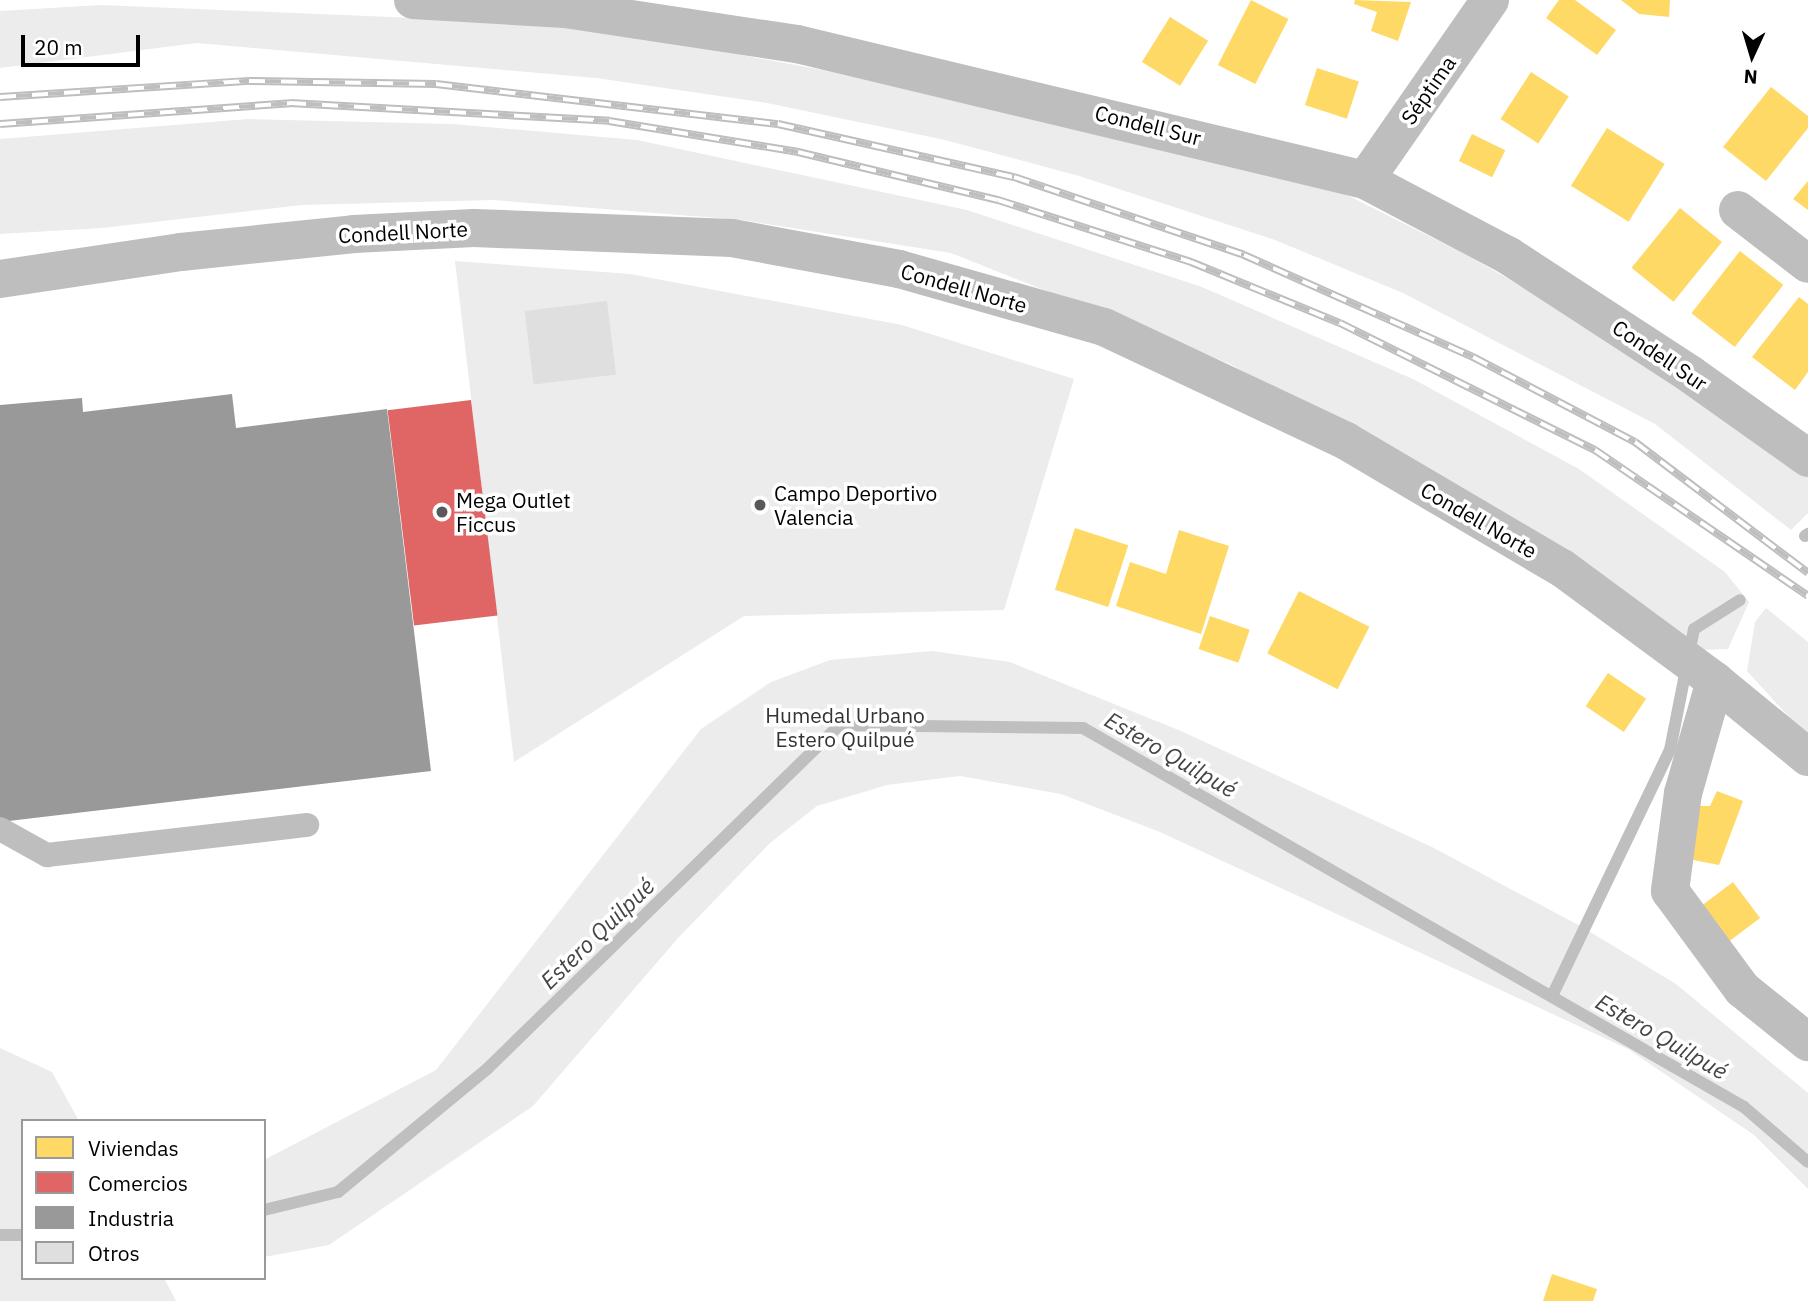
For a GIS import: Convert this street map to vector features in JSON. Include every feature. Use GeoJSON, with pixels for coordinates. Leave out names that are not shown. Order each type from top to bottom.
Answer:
{"type":"FeatureCollection","features":[{"type":"Feature","properties":{"kind":"street","name":"Condell Sur"},"geometry":{"type":"LineString","coordinates":[[413,0],[569,4],[797,44],[1365,180],[1508,256],[1690,374],[1808,458]]}},
{"type":"Feature","properties":{"kind":"street","name":"Séptima"},"geometry":{"type":"LineString","coordinates":[[1365,180],[1490,0]]}},
{"type":"Feature","properties":{"kind":"street"},"geometry":{"type":"LineString","coordinates":[[1738,210],[1808,264]]}},
{"type":"Feature","properties":{"kind":"street","name":"Condell Norte"},"geometry":{"type":"LineString","coordinates":[[0,279],[181,252],[354,234],[474,228],[732,238],[899,269],[1104,327],[1346,442],[1562,568],[1715,681],[1808,757]]}},
{"type":"Feature","properties":{"kind":"street"},"geometry":{"type":"LineString","coordinates":[[1715,681],[1683,793],[1670,891],[1742,989],[1808,1042]]}},
{"type":"Feature","properties":{"kind":"lane"},"geometry":{"type":"LineString","coordinates":[[0,829],[47,855],[307,825]]}},
{"type":"Feature","properties":{"kind":"green space"},"geometry":{"type":"Polygon","coordinates":[[[101,5],[513,22],[617,32],[833,72],[1331,187],[1465,254],[1578,319],[1808,470],[1808,513],[1791,530],[1655,424],[1403,293],[1275,240],[1079,176],[945,140],[767,103],[596,78],[197,43],[0,68],[0,11],[101,5]]]}},
{"type":"Feature","properties":{"kind":"green space"},"geometry":{"type":"Polygon","coordinates":[[[248,119],[453,124],[637,140],[967,210],[1202,287],[1413,379],[1579,469],[1725,572],[1749,602],[1728,649],[1699,650],[1517,523],[1230,364],[951,253],[742,220],[493,200],[302,205],[102,228],[0,234],[0,139],[248,119]]]}},
{"type":"Feature","properties":{"kind":"green space","name":"Campo Deportivo Valencia"},"geometry":{"type":"Polygon","coordinates":[[[455,261],[630,274],[902,325],[1074,379],[1004,610],[744,616],[514,762],[455,261]]]}},
{"type":"Feature","properties":{"kind":"green space"},"geometry":{"type":"Polygon","coordinates":[[[1766,608],[1808,642],[1808,738],[1747,671],[1755,622],[1766,608]]]}},
{"type":"Feature","properties":{"kind":"green space","name":"Humedal Urbano Estero Quilpué"},"geometry":{"type":"Polygon","coordinates":[[[932,651],[1010,662],[1181,731],[1432,847],[1582,927],[1676,984],[1808,1093],[1808,1189],[1754,1135],[1628,1049],[1160,832],[1061,794],[960,776],[887,785],[817,806],[770,843],[679,937],[533,1106],[329,1245],[266,1257],[266,1159],[436,1070],[701,729],[771,682],[830,660],[932,651]]]}},
{"type":"Feature","properties":{"kind":"green space"},"geometry":{"type":"Polygon","coordinates":[[[0,1048],[52,1072],[78,1119],[21,1119],[21,1280],[165,1280],[176,1301],[0,1301],[0,1048]]]}},
{"type":"Feature","properties":{"kind":"building: Viviendas"},"geometry":{"type":"Polygon","coordinates":[[[1251,0],[1288,19],[1255,84],[1218,65],[1251,0]]]}},
{"type":"Feature","properties":{"kind":"building: Viviendas"},"geometry":{"type":"Polygon","coordinates":[[[1355,0],[1411,2],[1398,41],[1371,31],[1377,12],[1354,4],[1355,0]]]}},
{"type":"Feature","properties":{"kind":"building: Viviendas"},"geometry":{"type":"Polygon","coordinates":[[[1559,0],[1575,0],[1616,30],[1597,55],[1546,18],[1559,0]]]}},
{"type":"Feature","properties":{"kind":"building: Viviendas"},"geometry":{"type":"Polygon","coordinates":[[[1621,0],[1670,0],[1669,17],[1639,14],[1621,0]]]}},
{"type":"Feature","properties":{"kind":"building: Viviendas"},"geometry":{"type":"Polygon","coordinates":[[[1170,17],[1208,41],[1180,86],[1142,62],[1170,17]]]}},
{"type":"Feature","properties":{"kind":"building: Viviendas"},"geometry":{"type":"Polygon","coordinates":[[[1317,68],[1359,82],[1347,119],[1305,105],[1317,68]]]}},
{"type":"Feature","properties":{"kind":"building: Viviendas"},"geometry":{"type":"Polygon","coordinates":[[[1531,72],[1569,97],[1538,143],[1501,119],[1531,72]]]}},
{"type":"Feature","properties":{"kind":"building: Viviendas"},"geometry":{"type":"Polygon","coordinates":[[[1771,87],[1808,116],[1808,128],[1766,181],[1723,147],[1771,87]]]}},
{"type":"Feature","properties":{"kind":"building: Viviendas"},"geometry":{"type":"Polygon","coordinates":[[[1607,128],[1665,164],[1629,222],[1571,186],[1607,128]]]}},
{"type":"Feature","properties":{"kind":"building: Viviendas"},"geometry":{"type":"Polygon","coordinates":[[[1472,134],[1505,150],[1492,177],[1459,161],[1472,134]]]}},
{"type":"Feature","properties":{"kind":"building: Viviendas"},"geometry":{"type":"Polygon","coordinates":[[[1808,181],[1808,210],[1793,199],[1808,181]]]}},
{"type":"Feature","properties":{"kind":"building: Viviendas"},"geometry":{"type":"Polygon","coordinates":[[[1680,208],[1722,242],[1674,302],[1632,268],[1680,208]]]}},
{"type":"Feature","properties":{"kind":"building: Viviendas"},"geometry":{"type":"Polygon","coordinates":[[[1740,251],[1783,285],[1735,347],[1691,313],[1740,251]]]}},
{"type":"Feature","properties":{"kind":"building: Viviendas"},"geometry":{"type":"Polygon","coordinates":[[[1799,297],[1808,304],[1808,372],[1795,390],[1752,357],[1799,297]]]}},
{"type":"Feature","properties":{"kind":"building: Viviendas"},"geometry":{"type":"Polygon","coordinates":[[[1075,528],[1128,545],[1108,607],[1055,590],[1075,528]]]}},
{"type":"Feature","properties":{"kind":"building: Viviendas"},"geometry":{"type":"Polygon","coordinates":[[[1179,530],[1229,546],[1201,634],[1116,606],[1130,562],[1166,574],[1179,530]]]}},
{"type":"Feature","properties":{"kind":"building: Viviendas"},"geometry":{"type":"Polygon","coordinates":[[[1299,591],[1369,627],[1338,689],[1267,653],[1299,591]]]}},
{"type":"Feature","properties":{"kind":"building: Viviendas"},"geometry":{"type":"Polygon","coordinates":[[[1210,616],[1250,630],[1238,663],[1199,649],[1210,616]]]}},
{"type":"Feature","properties":{"kind":"building: Viviendas"},"geometry":{"type":"Polygon","coordinates":[[[1608,673],[1646,699],[1624,732],[1586,706],[1608,673]]]}},
{"type":"Feature","properties":{"kind":"building: Viviendas"},"geometry":{"type":"Polygon","coordinates":[[[1717,791],[1743,801],[1719,865],[1683,858],[1694,806],[1710,806],[1717,791]]]}},
{"type":"Feature","properties":{"kind":"building: Viviendas"},"geometry":{"type":"Polygon","coordinates":[[[1733,882],[1760,918],[1725,944],[1698,908],[1733,882]]]}},
{"type":"Feature","properties":{"kind":"building: Viviendas"},"geometry":{"type":"Polygon","coordinates":[[[1552,1274],[1597,1289],[1593,1301],[1543,1301],[1552,1274]]]}},
{"type":"Feature","properties":{"kind":"building: Comercios","name":"Mega Outlet Ficcus"},"geometry":{"type":"Polygon","coordinates":[[[471,400],[497,615],[414,626],[388,410],[471,400]]]}},
{"type":"Feature","properties":{"kind":"building: Industria"},"geometry":{"type":"Polygon","coordinates":[[[232,394],[236,428],[387,409],[431,771],[0,822],[0,405],[82,398],[83,412],[232,394]]]}},
{"type":"Feature","properties":{"kind":"building: Otros"},"geometry":{"type":"Polygon","coordinates":[[[607,301],[616,374],[534,385],[525,311],[607,301]]]}},
{"type":"Feature","properties":{"kind":"waterway"},"geometry":{"type":"LineString","coordinates":[[1553,994],[1670,750],[1694,629],[1740,600]]}},
{"type":"Feature","properties":{"kind":"waterway","name":"Estero Quilpué"},"geometry":{"type":"LineString","coordinates":[[266,1210],[338,1192],[487,1069],[839,725],[1083,728],[1744,1107],[1808,1162]]}},
{"type":"Feature","properties":{"kind":"waterway","name":"Estero Quilpué"},"geometry":{"type":"LineString","coordinates":[[0,1235],[21,1235]]}},
{"type":"Feature","properties":{"kind":"railway"},"geometry":{"type":"LineString","coordinates":[[0,97],[249,81],[436,84],[778,124],[1014,177],[1244,255],[1473,357],[1635,442],[1808,573]]}},
{"type":"Feature","properties":{"kind":"railway"},"geometry":{"type":"LineString","coordinates":[[0,124],[290,103],[609,121],[798,152],[998,200],[1191,262],[1340,323],[1595,450],[1808,596]]}},
{"type":"Feature","properties":{"kind":"place","name":"Campo Deportivo Valencia"},"geometry":{"type":"Point","coordinates":[760,505]}},
{"type":"Feature","properties":{"kind":"place","name":"Mega Outlet Ficcus"},"geometry":{"type":"Point","coordinates":[442,512]}}]}
